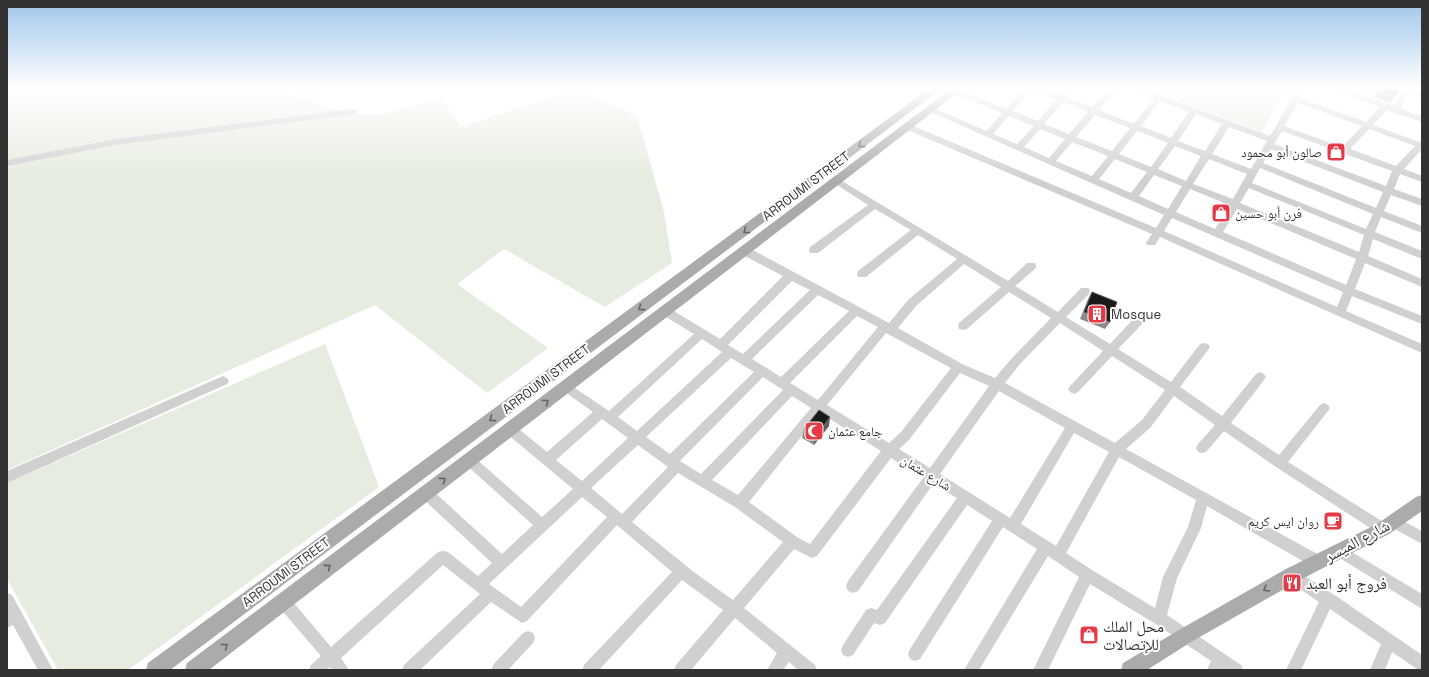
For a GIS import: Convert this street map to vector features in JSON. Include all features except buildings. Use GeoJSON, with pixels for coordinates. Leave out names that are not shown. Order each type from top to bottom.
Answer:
{"type":"FeatureCollection","features":[{"type":"Feature","properties":{"kind":"main road","name":"ARROUMI STREET"},"geometry":{"type":"LineString","coordinates":[[155,670],[895,120]]}},
{"type":"Feature","properties":{"kind":"main road","name":"ARROUMI STREET"},"geometry":{"type":"LineString","coordinates":[[194,670],[918,120]]}},
{"type":"Feature","properties":{"kind":"main road","name":"شارع الميسر"},"geometry":{"type":"LineString","coordinates":[[1130,670],[1292,575],[1388,525],[1422,502]]}},
{"type":"Feature","properties":{"kind":"street"},"geometry":{"type":"LineString","coordinates":[[7,163],[116,142],[293,120]]}},
{"type":"Feature","properties":{"kind":"street"},"geometry":{"type":"LineString","coordinates":[[952,120],[1170,212],[1348,290],[1422,320]]}},
{"type":"Feature","properties":{"kind":"street"},"geometry":{"type":"LineString","coordinates":[[988,135],[1001,120]]}},
{"type":"Feature","properties":{"kind":"street"},"geometry":{"type":"LineString","coordinates":[[1026,120],[1188,184],[1422,283]]}},
{"type":"Feature","properties":{"kind":"street"},"geometry":{"type":"LineString","coordinates":[[1018,148],[1044,120]]}},
{"type":"Feature","properties":{"kind":"street"},"geometry":{"type":"LineString","coordinates":[[1050,162],[1086,120]]}},
{"type":"Feature","properties":{"kind":"street"},"geometry":{"type":"LineString","coordinates":[[1116,120],[1207,155],[1256,168],[1378,212],[1422,230]]}},
{"type":"Feature","properties":{"kind":"street"},"geometry":{"type":"LineString","coordinates":[[1094,180],[1142,120]]}},
{"type":"Feature","properties":{"kind":"street"},"geometry":{"type":"LineString","coordinates":[[1134,197],[1188,120]]}},
{"type":"Feature","properties":{"kind":"street"},"geometry":{"type":"LineString","coordinates":[[1218,120],[1422,203]]}},
{"type":"Feature","properties":{"kind":"street"},"geometry":{"type":"LineString","coordinates":[[1218,233],[1284,120]]}},
{"type":"Feature","properties":{"kind":"street"},"geometry":{"type":"LineString","coordinates":[[1340,313],[1362,258],[1369,234],[1397,171],[1422,145],[1350,120]]}},
{"type":"Feature","properties":{"kind":"street"},"geometry":{"type":"LineString","coordinates":[[1343,151],[1373,120]]}},
{"type":"Feature","properties":{"kind":"street"},"geometry":{"type":"LineString","coordinates":[[1151,243],[1227,123]]}},
{"type":"Feature","properties":{"kind":"street"},"geometry":{"type":"LineString","coordinates":[[908,127],[1157,232],[1422,349]]}},
{"type":"Feature","properties":{"kind":"street"},"geometry":{"type":"LineString","coordinates":[[1280,127],[1422,179]]}},
{"type":"Feature","properties":{"kind":"street"},"geometry":{"type":"LineString","coordinates":[[837,181],[875,206],[918,230],[1172,388],[1280,463],[1388,525],[1422,538]]}},
{"type":"Feature","properties":{"kind":"street"},"geometry":{"type":"LineString","coordinates":[[1247,184],[1422,255]]}},
{"type":"Feature","properties":{"kind":"street"},"geometry":{"type":"LineString","coordinates":[[814,250],[875,206]]}},
{"type":"Feature","properties":{"kind":"street"},"geometry":{"type":"LineString","coordinates":[[862,274],[918,230]]}},
{"type":"Feature","properties":{"kind":"street"},"geometry":{"type":"LineString","coordinates":[[745,251],[958,367],[997,384],[1072,426],[1117,449],[1318,562]]}},
{"type":"Feature","properties":{"kind":"street"},"geometry":{"type":"LineString","coordinates":[[740,502],[818,406],[888,328],[912,303],[963,259]]}},
{"type":"Feature","properties":{"kind":"street"},"geometry":{"type":"LineString","coordinates":[[963,326],[1031,266]]}},
{"type":"Feature","properties":{"kind":"street"},"geometry":{"type":"LineString","coordinates":[[479,584],[542,524],[583,490],[638,438],[725,349],[790,276]]}},
{"type":"Feature","properties":{"kind":"street"},"geometry":{"type":"LineString","coordinates":[[744,360],[817,290]]}},
{"type":"Feature","properties":{"kind":"street"},"geometry":{"type":"LineString","coordinates":[[853,586],[997,384],[1016,361],[1085,291]]}},
{"type":"Feature","properties":{"kind":"street","name":"شارع عثمان"},"geometry":{"type":"LineString","coordinates":[[665,311],[1000,520],[1046,547],[1087,575],[1159,618],[1186,636],[1217,665],[1236,670]]}},
{"type":"Feature","properties":{"kind":"street"},"geometry":{"type":"LineString","coordinates":[[703,480],[786,386],[856,311]]}},
{"type":"Feature","properties":{"kind":"street"},"geometry":{"type":"LineString","coordinates":[[1074,389],[1140,319]]}},
{"type":"Feature","properties":{"kind":"street"},"geometry":{"type":"LineString","coordinates":[[547,460],[605,415],[701,334]]}},
{"type":"Feature","properties":{"kind":"street"},"geometry":{"type":"LineString","coordinates":[[1058,555],[1117,449],[1146,424],[1204,347]]}},
{"type":"Feature","properties":{"kind":"street"},"geometry":{"type":"LineString","coordinates":[[566,387],[674,464],[740,502],[792,541],[812,552],[889,451],[905,436],[958,367]]}},
{"type":"Feature","properties":{"kind":"street"},"geometry":{"type":"LineString","coordinates":[[316,670],[443,557],[490,594],[522,616],[674,464],[762,371]]}},
{"type":"Feature","properties":{"kind":"street"},"geometry":{"type":"LineString","coordinates":[[1202,448],[1224,423],[1260,377]]}},
{"type":"Feature","properties":{"kind":"street"},"geometry":{"type":"LineString","coordinates":[[7,477],[223,381]]}},
{"type":"Feature","properties":{"kind":"street"},"geometry":{"type":"LineString","coordinates":[[1280,463],[1324,408]]}},
{"type":"Feature","properties":{"kind":"street"},"geometry":{"type":"LineString","coordinates":[[1012,527],[1072,426]]}},
{"type":"Feature","properties":{"kind":"street"},"geometry":{"type":"LineString","coordinates":[[510,429],[682,571],[734,609],[810,670]]}},
{"type":"Feature","properties":{"kind":"street"},"geometry":{"type":"LineString","coordinates":[[469,460],[542,524]]}},
{"type":"Feature","properties":{"kind":"street"},"geometry":{"type":"LineString","coordinates":[[426,493],[501,562]]}},
{"type":"Feature","properties":{"kind":"street"},"geometry":{"type":"LineString","coordinates":[[848,650],[872,615],[880,618],[965,497]]}},
{"type":"Feature","properties":{"kind":"street"},"geometry":{"type":"LineString","coordinates":[[1159,618],[1170,576],[1194,528],[1203,498]]}},
{"type":"Feature","properties":{"kind":"street"},"geometry":{"type":"LineString","coordinates":[[915,654],[1000,520]]}},
{"type":"Feature","properties":{"kind":"street"},"geometry":{"type":"LineString","coordinates":[[681,670],[792,541]]}},
{"type":"Feature","properties":{"kind":"street"},"geometry":{"type":"LineString","coordinates":[[971,670],[1046,547]]}},
{"type":"Feature","properties":{"kind":"street"},"geometry":{"type":"LineString","coordinates":[[1340,550],[1422,602]]}},
{"type":"Feature","properties":{"kind":"street"},"geometry":{"type":"LineString","coordinates":[[589,670],[682,571]]}},
{"type":"Feature","properties":{"kind":"street"},"geometry":{"type":"LineString","coordinates":[[1040,670],[1087,575]]}},
{"type":"Feature","properties":{"kind":"street"},"geometry":{"type":"LineString","coordinates":[[1292,575],[1422,664]]}},
{"type":"Feature","properties":{"kind":"street"},"geometry":{"type":"LineString","coordinates":[[409,670],[490,594]]}},
{"type":"Feature","properties":{"kind":"street"},"geometry":{"type":"LineString","coordinates":[[1293,670],[1328,599]]}},
{"type":"Feature","properties":{"kind":"street"},"geometry":{"type":"LineString","coordinates":[[7,600],[12,618],[46,670]]}},
{"type":"Feature","properties":{"kind":"street"},"geometry":{"type":"LineString","coordinates":[[283,602],[342,670]]}},
{"type":"Feature","properties":{"kind":"street"},"geometry":{"type":"LineString","coordinates":[[498,670],[528,638]]}},
{"type":"Feature","properties":{"kind":"street"},"geometry":{"type":"LineString","coordinates":[[1377,670],[1390,641]]}},
{"type":"Feature","properties":{"kind":"street"},"geometry":{"type":"LineString","coordinates":[[774,670],[787,652]]}},
{"type":"Feature","properties":{"kind":"shaded area"},"geometry":{"type":"Polygon","coordinates":[[[7,120],[456,120],[461,127],[484,120],[638,120],[664,212],[672,263],[605,307],[504,249],[457,284],[548,348],[487,393],[375,305],[7,470],[7,120]]]}},
{"type":"Feature","properties":{"kind":"shaded area"},"geometry":{"type":"Polygon","coordinates":[[[1229,120],[1269,120],[1262,132],[1229,120]]]}},
{"type":"Feature","properties":{"kind":"shaded area"},"geometry":{"type":"Polygon","coordinates":[[[325,344],[379,487],[128,670],[58,670],[7,579],[7,483],[325,344]]]}},
{"type":"Feature","properties":{"kind":"place","name":"صالون أبو محمود"},"geometry":{"type":"Point","coordinates":[1336,152]}},
{"type":"Feature","properties":{"kind":"place","name":"فرن أبو حسين"},"geometry":{"type":"Point","coordinates":[1221,213]}},
{"type":"Feature","properties":{"kind":"place","name":"Mosque"},"geometry":{"type":"Point","coordinates":[1097,314]}},
{"type":"Feature","properties":{"kind":"place","name":"جامع عثمان"},"geometry":{"type":"Point","coordinates":[814,431]}},
{"type":"Feature","properties":{"kind":"place","name":"روان ايس كريم"},"geometry":{"type":"Point","coordinates":[1333,521]}},
{"type":"Feature","properties":{"kind":"place","name":"فروج أبو العبد"},"geometry":{"type":"Point","coordinates":[1292,583]}},
{"type":"Feature","properties":{"kind":"place","name":"محل الملك للإتصالات"},"geometry":{"type":"Point","coordinates":[1089,635]}}]}
